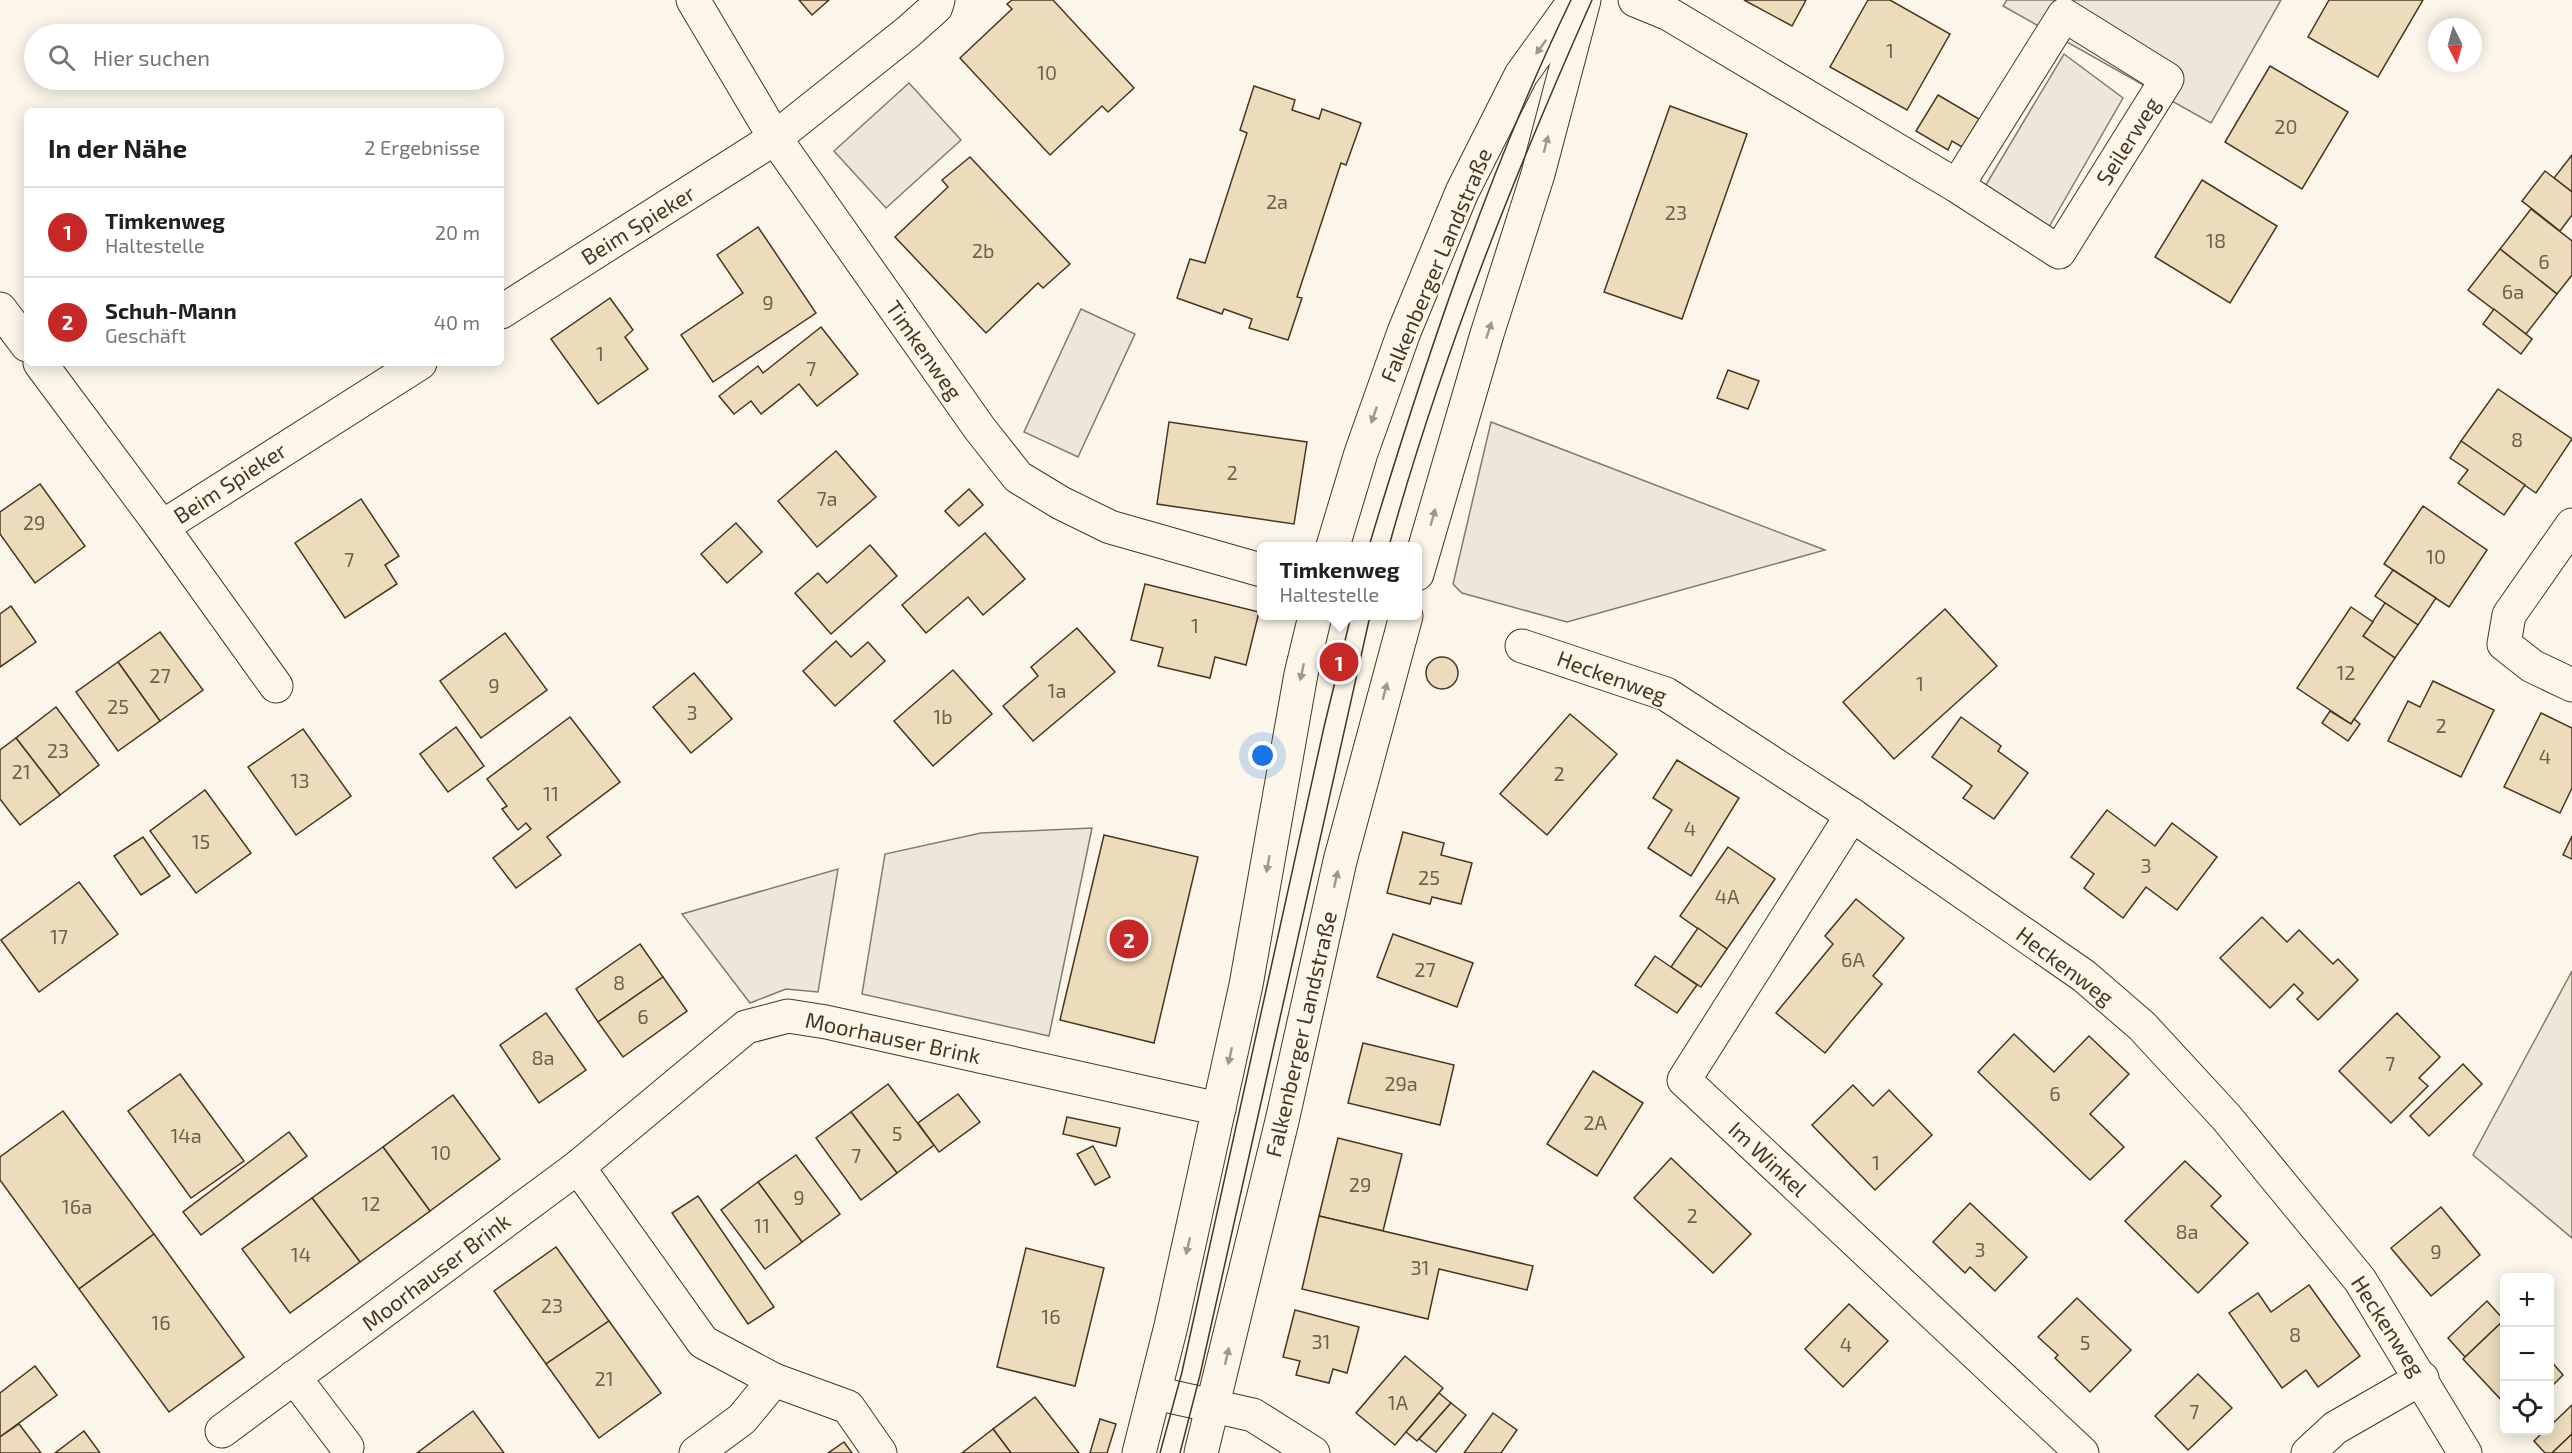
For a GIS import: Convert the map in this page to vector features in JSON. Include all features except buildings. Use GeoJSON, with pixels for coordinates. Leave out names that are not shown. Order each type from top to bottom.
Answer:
{"type":"FeatureCollection","features":[{"type":"Feature","properties":{"kind":"street","name":"Timkenweg"},"geometry":{"type":"LineString","coordinates":[[693,0],[775,138],[980,429],[1018,477],[1061,503],[1110,527],[1257,569]]}},
{"type":"Feature","properties":{"kind":"street","name":"Beim Spieker"},"geometry":{"type":"LineString","coordinates":[[504,310],[775,138],[908,32],[936,7],[938,0]]}},
{"type":"Feature","properties":{"kind":"street","name":"Falkenberger Landstraße"},"geometry":{"type":"LineString","coordinates":[[1335,542],[1361,453],[1404,332],[1462,192],[1521,75],[1575,0]]}},
{"type":"Feature","properties":{"kind":"street"},"geometry":{"type":"LineString","coordinates":[[1422,556],[1480,357],[1538,174],[1584,0]]}},
{"type":"Feature","properties":{"kind":"street","name":"Seilerweg"},"geometry":{"type":"LineString","coordinates":[[1635,0],[1669,14],[1957,186],[2059,252],[2167,79],[2064,15],[1957,186]]}},
{"type":"Feature","properties":{"kind":"street"},"geometry":{"type":"LineString","coordinates":[[0,309],[24,341]]}},
{"type":"Feature","properties":{"kind":"street","name":"Beim Spieker"},"geometry":{"type":"LineString","coordinates":[[42,366],[276,686]]}},
{"type":"Feature","properties":{"kind":"street","name":"Beim Spieker"},"geometry":{"type":"LineString","coordinates":[[162,527],[415,366]]}},
{"type":"Feature","properties":{"kind":"street"},"geometry":{"type":"LineString","coordinates":[[2572,525],[2509,615],[2504,644],[2532,666],[2572,685]]}},
{"type":"Feature","properties":{"kind":"street"},"geometry":{"type":"LineString","coordinates":[[1139,1453],[1155,1393],[1246,985],[1301,674],[1314,620]]}},
{"type":"Feature","properties":{"kind":"street","name":"Falkenberger Landstraße"},"geometry":{"type":"LineString","coordinates":[[1201,1453],[1340,861],[1405,620]]}},
{"type":"Feature","properties":{"kind":"street","name":"Heckenweg"},"geometry":{"type":"LineString","coordinates":[[1522,646],[1666,694],[1852,815],[2084,976],[2142,1026],[2226,1118],[2360,1280],[2422,1378],[2465,1453]]}},
{"type":"Feature","properties":{"kind":"street","name":"Im Winkel"},"geometry":{"type":"LineString","coordinates":[[1852,815],[1684,1080],[2082,1453]]}},
{"type":"Feature","properties":{"kind":"street","name":"Moorhauser Brink"},"geometry":{"type":"LineString","coordinates":[[222,1431],[578,1167],[746,1027],[788,1016],[826,1022],[1218,1109]]}},
{"type":"Feature","properties":{"kind":"street"},"geometry":{"type":"LineString","coordinates":[[578,1167],[704,1342],[774,1380],[848,1407],[880,1453]]}},
{"type":"Feature","properties":{"kind":"street"},"geometry":{"type":"LineString","coordinates":[[294,1377],[347,1447]]}},
{"type":"Feature","properties":{"kind":"street"},"geometry":{"type":"LineString","coordinates":[[2308,1453],[2335,1428],[2422,1378]]}},
{"type":"Feature","properties":{"kind":"street"},"geometry":{"type":"LineString","coordinates":[[696,1453],[742,1419],[774,1380]]}},
{"type":"Feature","properties":{"kind":"street"},"geometry":{"type":"LineString","coordinates":[[1155,1393],[1253,1415],[1313,1453]]}},
{"type":"Feature","properties":{"kind":"shaded area"},"geometry":{"type":"Polygon","coordinates":[[[2007,0],[2281,0],[2211,123],[2003,6],[2007,0]]]}},
{"type":"Feature","properties":{"kind":"shaded area"},"geometry":{"type":"Polygon","coordinates":[[[2064,54],[2123,98],[2049,227],[1984,188],[2064,54]]]}},
{"type":"Feature","properties":{"kind":"shaded area"},"geometry":{"type":"Polygon","coordinates":[[[909,83],[961,140],[886,208],[834,151],[909,83]]]}},
{"type":"Feature","properties":{"kind":"shaded area"},"geometry":{"type":"Polygon","coordinates":[[[1081,309],[1135,334],[1078,457],[1024,432],[1081,309]]]}},
{"type":"Feature","properties":{"kind":"shaded area"},"geometry":{"type":"Polygon","coordinates":[[[1491,422],[1825,550],[1567,622],[1462,593],[1453,584],[1491,422]]]}},
{"type":"Feature","properties":{"kind":"shaded area"},"geometry":{"type":"Polygon","coordinates":[[[1092,828],[1049,1036],[862,994],[885,854],[981,833],[1092,828]]]}},
{"type":"Feature","properties":{"kind":"shaded area"},"geometry":{"type":"Polygon","coordinates":[[[838,869],[818,992],[786,989],[750,1003],[682,914],[838,869]]]}},
{"type":"Feature","properties":{"kind":"shaded area"},"geometry":{"type":"Polygon","coordinates":[[[2572,971],[2572,1238],[2473,1155],[2572,971]]]}},
{"type":"Feature","properties":{"kind":"tram line"},"geometry":{"type":"LineString","coordinates":[[1370,542],[1412,407],[1459,269],[1512,133],[1571,0]]}},
{"type":"Feature","properties":{"kind":"tram line"},"geometry":{"type":"LineString","coordinates":[[1390,542],[1432,406],[1480,269],[1534,134],[1592,0]]}},
{"type":"Feature","properties":{"kind":"tram line"},"geometry":{"type":"LineString","coordinates":[[1160,1453],[1182,1372],[1324,727],[1350,620]]}},
{"type":"Feature","properties":{"kind":"tram line"},"geometry":{"type":"LineString","coordinates":[[1180,1453],[1200,1375],[1369,620]]}},
{"type":"Feature","properties":{"kind":"place","name":"Timkenweg"},"geometry":{"type":"Point","coordinates":[1339,662]}},
{"type":"Feature","properties":{"kind":"place","name":"Schuh-Mann"},"geometry":{"type":"Point","coordinates":[1129,939]}}]}
